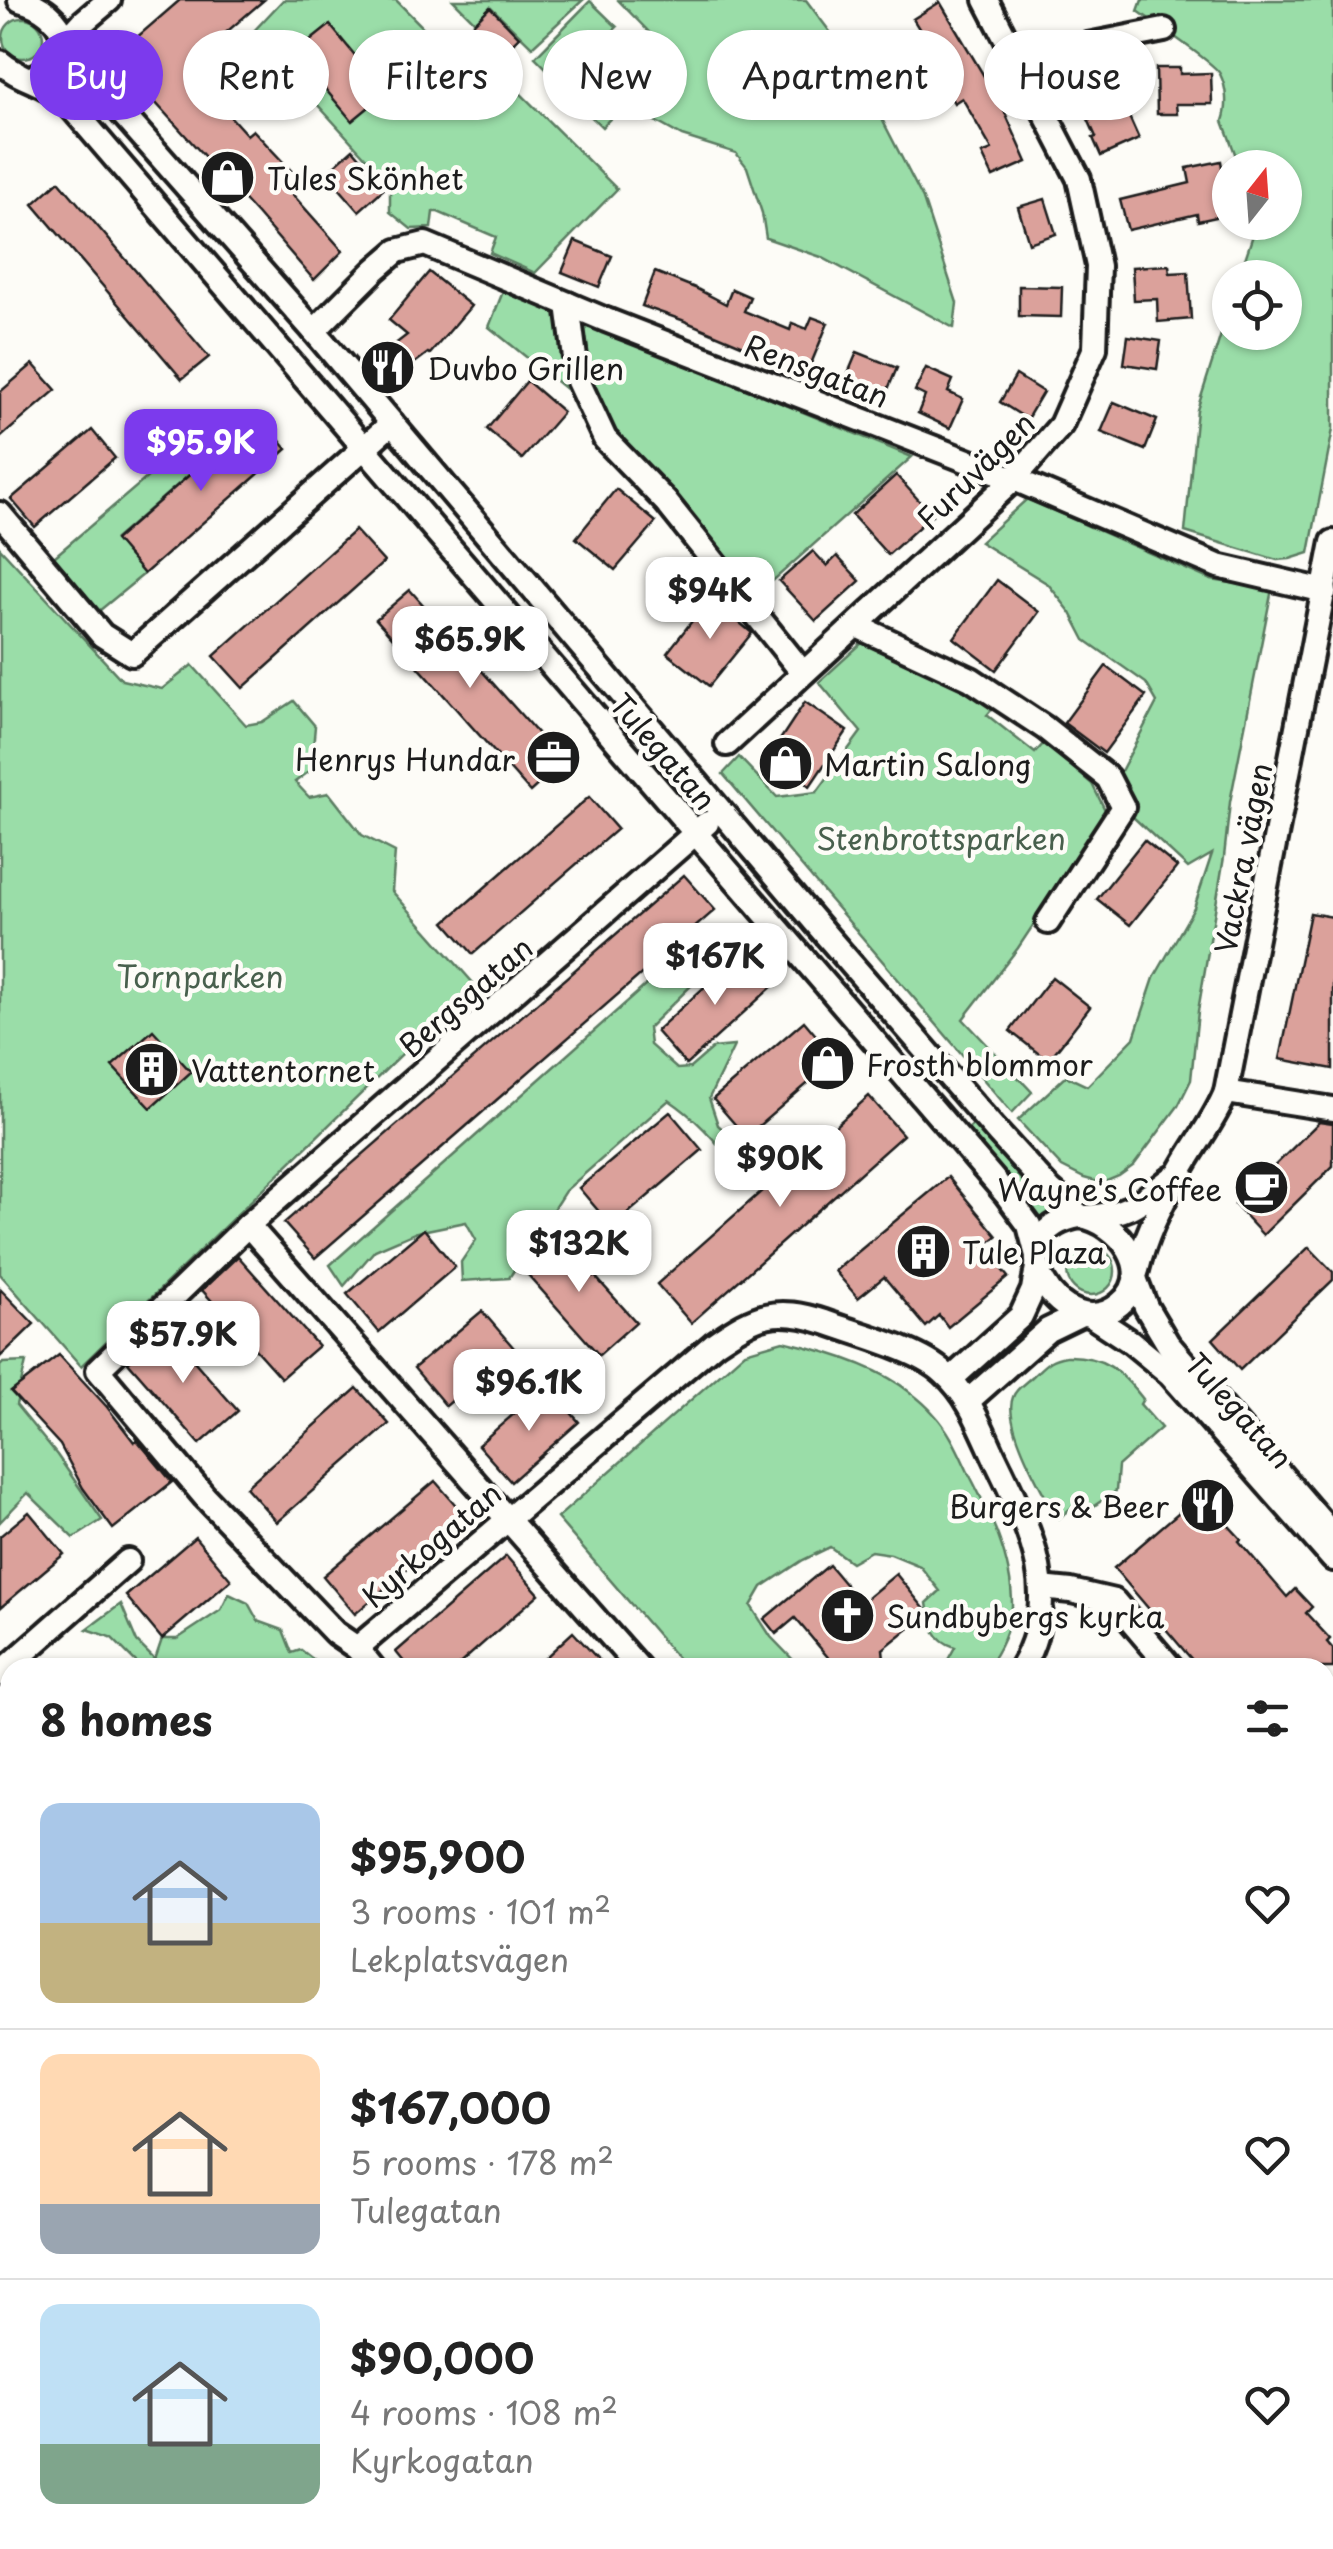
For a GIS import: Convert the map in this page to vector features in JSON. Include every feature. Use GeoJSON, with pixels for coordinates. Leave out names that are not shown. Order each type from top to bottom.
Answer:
{"type":"FeatureCollection","features":[{"type":"Feature","properties":{"kind":"street","name":"Tulegatan"},"geometry":{"type":"LineString","coordinates":[[0,8],[20,0],[44,10],[57,30]]}},
{"type":"Feature","properties":{"kind":"street"},"geometry":{"type":"LineString","coordinates":[[77,30],[109,0]]}},
{"type":"Feature","properties":{"kind":"street","name":"Furuvägen"},"geometry":{"type":"LineString","coordinates":[[989,1],[1003,30]]}},
{"type":"Feature","properties":{"kind":"street"},"geometry":{"type":"LineString","coordinates":[[1156,32],[1164,30]]}},
{"type":"Feature","properties":{"kind":"street","name":"Tulegatan"},"geometry":{"type":"LineString","coordinates":[[12,76],[53,90],[65,100],[1006,1194],[1029,1225],[1037,1259]]}},
{"type":"Feature","properties":{"kind":"street","name":"Tulegatan"},"geometry":{"type":"LineString","coordinates":[[128,120],[992,1125],[1050,1190],[1083,1217]]}},
{"type":"Feature","properties":{"kind":"street","name":"Furuvägen"},"geometry":{"type":"LineString","coordinates":[[727,744],[1014,478],[1061,425],[1095,348],[1098,266],[1079,179],[1048,120]]}},
{"type":"Feature","properties":{"kind":"street","name":"Rensgatan"},"geometry":{"type":"LineString","coordinates":[[314,332],[397,251],[425,244],[1014,478],[1218,566],[1324,591]]}},
{"type":"Feature","properties":{"kind":"street"},"geometry":{"type":"LineString","coordinates":[[568,304],[578,381],[605,440],[666,502],[803,673]]}},
{"type":"Feature","properties":{"kind":"street"},"geometry":{"type":"LineString","coordinates":[[0,514],[102,636],[132,654],[392,423]]}},
{"type":"Feature","properties":{"kind":"street","name":"Vackra vägen"},"geometry":{"type":"LineString","coordinates":[[1136,1275],[1147,1239],[1179,1172],[1226,1092],[1333,542]]}},
{"type":"Feature","properties":{"kind":"street"},"geometry":{"type":"LineString","coordinates":[[857,626],[971,679],[1045,728],[1108,778],[1123,807],[1048,922]]}},
{"type":"Feature","properties":{"kind":"street","name":"Bergsgatan"},"geometry":{"type":"LineString","coordinates":[[357,1648],[335,1633],[205,1497],[98,1370],[248,1225],[721,811]]}},
{"type":"Feature","properties":{"kind":"street"},"geometry":{"type":"LineString","coordinates":[[1226,1092],[1333,1109]]}},
{"type":"Feature","properties":{"kind":"street","name":"Vackra vägen"},"geometry":{"type":"LineString","coordinates":[[1083,1217],[1113,1215],[1134,1206],[1179,1172]]}},
{"type":"Feature","properties":{"kind":"street"},"geometry":{"type":"LineString","coordinates":[[951,1380],[1021,1316],[1033,1290],[1037,1259],[1048,1229],[1059,1221],[1083,1217],[1107,1226],[1124,1242],[1136,1275],[1132,1292],[1113,1310],[1085,1315],[1048,1330],[968,1401]]}},
{"type":"Feature","properties":{"kind":"street"},"geometry":{"type":"LineString","coordinates":[[248,1225],[630,1658]]}},
{"type":"Feature","properties":{"kind":"street"},"geometry":{"type":"LineString","coordinates":[[1037,1259],[1041,1280],[1051,1295],[1085,1315]]}},
{"type":"Feature","properties":{"kind":"street","name":"Tulegatan"},"geometry":{"type":"LineString","coordinates":[[1136,1275],[1146,1307],[1168,1344],[1333,1536]]}},
{"type":"Feature","properties":{"kind":"street","name":"Kyrkogatan"},"geometry":{"type":"LineString","coordinates":[[357,1648],[714,1343],[758,1316],[783,1314],[808,1316],[931,1363],[968,1401],[1032,1537],[1040,1615],[1025,1658]]}},
{"type":"Feature","properties":{"kind":"street","name":"Tulegatan"},"geometry":{"type":"LineString","coordinates":[[1085,1315],[1131,1342],[1170,1374],[1333,1559]]}},
{"type":"Feature","properties":{"kind":"street"},"geometry":{"type":"LineString","coordinates":[[18,1658],[128,1561]]}},
{"type":"Feature","properties":{"kind":"street"},"geometry":{"type":"LineString","coordinates":[[1040,1588],[1114,1601],[1162,1658]]}},
{"type":"Feature","properties":{"kind":"street"},"geometry":{"type":"LineString","coordinates":[[357,1648],[365,1658]]}},
{"type":"Feature","properties":{"kind":"green space"},"geometry":{"type":"Polygon","coordinates":[[[283,0],[396,0],[426,30],[349,30],[349,120],[523,120],[523,96],[543,120],[547,120],[617,189],[535,273],[490,253],[496,237],[438,212],[433,212],[431,228],[411,229],[390,212],[390,184],[329,117],[329,30],[255,30],[283,0]]]}},
{"type":"Feature","properties":{"kind":"green space"},"geometry":{"type":"Polygon","coordinates":[[[453,0],[583,0],[550,30],[543,30],[543,37],[532,47],[523,38],[523,30],[515,30],[491,7],[475,22],[453,0]]]}},
{"type":"Feature","properties":{"kind":"green space"},"geometry":{"type":"Polygon","coordinates":[[[618,0],[806,0],[829,30],[707,30],[707,120],[882,120],[923,199],[957,303],[954,328],[821,257],[766,238],[747,167],[736,153],[682,136],[653,120],[687,120],[687,30],[647,30],[618,0]]]}},
{"type":"Feature","properties":{"kind":"green space"},"geometry":{"type":"Polygon","coordinates":[[[1142,0],[1333,0],[1333,429],[1309,553],[1290,559],[1277,560],[1185,532],[1197,410],[1216,350],[1302,350],[1302,260],[1245,260],[1251,240],[1302,240],[1302,150],[1234,150],[1223,121],[1226,98],[1220,74],[1138,11],[1142,0]]]}},
{"type":"Feature","properties":{"kind":"green space"},"geometry":{"type":"Polygon","coordinates":[[[590,1],[617,27],[614,30],[562,30],[590,1]]]}},
{"type":"Feature","properties":{"kind":"green space"},"geometry":{"type":"Polygon","coordinates":[[[23,18],[41,30],[30,30],[30,56],[23,58],[9,52],[3,38],[9,24],[23,18]]]}},
{"type":"Feature","properties":{"kind":"green space"},"geometry":{"type":"Polygon","coordinates":[[[543,49],[543,65],[535,57],[543,49]]]}},
{"type":"Feature","properties":{"kind":"green space"},"geometry":{"type":"Polygon","coordinates":[[[504,289],[912,457],[758,594],[645,461],[604,420],[489,327],[504,289]]]}},
{"type":"Feature","properties":{"kind":"green space"},"geometry":{"type":"Polygon","coordinates":[[[218,417],[234,436],[115,539],[144,574],[99,611],[54,557],[218,417]]]}},
{"type":"Feature","properties":{"kind":"green space"},"geometry":{"type":"Polygon","coordinates":[[[1027,499],[1211,580],[1272,589],[1230,802],[1191,1080],[1178,1106],[1134,1165],[1102,1183],[1062,1167],[1018,1120],[1066,1076],[1087,1086],[1134,1038],[1154,978],[1194,908],[1212,854],[1188,868],[1134,818],[1119,775],[1157,702],[1146,683],[1085,640],[1071,613],[1048,584],[980,542],[1027,499]]]}},
{"type":"Feature","properties":{"kind":"green space","name":"Tornparken"},"geometry":{"type":"Polygon","coordinates":[[[0,548],[122,680],[162,689],[192,665],[246,725],[262,722],[294,701],[315,726],[311,770],[295,782],[309,797],[329,793],[362,835],[395,852],[392,891],[474,984],[81,1366],[0,1274],[0,548]]]}},
{"type":"Feature","properties":{"kind":"green space","name":"Stenbrottsparken"},"geometry":{"type":"Polygon","coordinates":[[[864,641],[995,706],[987,715],[1035,753],[1044,743],[1092,784],[1107,814],[1018,948],[963,1019],[1032,1092],[1012,1113],[723,774],[739,757],[777,797],[817,792],[861,732],[819,682],[864,641]]]}},
{"type":"Feature","properties":{"kind":"green space"},"geometry":{"type":"Polygon","coordinates":[[[672,962],[699,978],[648,1028],[650,1045],[677,1069],[690,1068],[713,1048],[734,1046],[709,1098],[718,1125],[769,1170],[736,1168],[706,1131],[669,1100],[565,1191],[509,1278],[462,1281],[461,1262],[476,1240],[466,1222],[417,1232],[375,1250],[344,1286],[330,1265],[672,962]]]}},
{"type":"Feature","properties":{"kind":"green space"},"geometry":{"type":"Polygon","coordinates":[[[975,1123],[1060,1213],[1041,1230],[961,1135],[975,1123]]]}},
{"type":"Feature","properties":{"kind":"green space"},"geometry":{"type":"Polygon","coordinates":[[[1091,1247],[1108,1254],[1115,1271],[1108,1288],[1091,1295],[1074,1288],[1067,1271],[1074,1254],[1091,1247]]]}},
{"type":"Feature","properties":{"kind":"green space"},"geometry":{"type":"Polygon","coordinates":[[[783,1341],[867,1367],[898,1384],[940,1421],[992,1521],[1008,1570],[1011,1612],[993,1658],[949,1658],[955,1647],[934,1630],[927,1603],[940,1591],[920,1566],[871,1551],[851,1562],[830,1547],[762,1587],[751,1606],[771,1637],[791,1658],[677,1658],[557,1518],[745,1352],[783,1341]]]}},
{"type":"Feature","properties":{"kind":"green space"},"geometry":{"type":"Polygon","coordinates":[[[1066,1356],[1091,1358],[1119,1373],[1143,1399],[1140,1404],[1161,1428],[1118,1466],[1116,1491],[1082,1514],[1072,1507],[1058,1519],[1026,1459],[1011,1409],[1019,1388],[1048,1362],[1066,1356]]]}},
{"type":"Feature","properties":{"kind":"green space"},"geometry":{"type":"Polygon","coordinates":[[[26,1362],[16,1405],[102,1520],[74,1538],[28,1493],[0,1522],[0,1366],[26,1362]]]}},
{"type":"Feature","properties":{"kind":"green space"},"geometry":{"type":"Polygon","coordinates":[[[229,1594],[248,1603],[258,1621],[283,1630],[292,1653],[301,1650],[311,1658],[156,1658],[162,1639],[177,1639],[221,1610],[229,1594]]]}},
{"type":"Feature","properties":{"kind":"green space"},"geometry":{"type":"Polygon","coordinates":[[[121,1604],[137,1642],[153,1658],[132,1658],[111,1637],[87,1629],[121,1604]]]}},
{"type":"Feature","properties":{"kind":"building"},"geometry":{"type":"Polygon","coordinates":[[[180,0],[264,0],[229,30],[183,30],[183,120],[234,120],[247,135],[253,130],[297,177],[286,187],[343,251],[314,280],[163,111],[163,30],[145,30],[180,0]]]}},
{"type":"Feature","properties":{"kind":"building"},"geometry":{"type":"Polygon","coordinates":[[[940,2],[957,30],[920,30],[913,19],[940,2]]]}},
{"type":"Feature","properties":{"kind":"building"},"geometry":{"type":"Polygon","coordinates":[[[490,7],[512,30],[477,30],[472,25],[490,7]]]}},
{"type":"Feature","properties":{"kind":"building"},"geometry":{"type":"Polygon","coordinates":[[[330,25],[349,48],[349,117],[329,94],[329,30],[324,30],[330,25]]]}},
{"type":"Feature","properties":{"kind":"building"},"geometry":{"type":"Polygon","coordinates":[[[964,42],[984,76],[984,120],[1008,120],[1027,162],[993,177],[982,154],[992,150],[964,101],[964,42]]]}},
{"type":"Feature","properties":{"kind":"building"},"geometry":{"type":"Polygon","coordinates":[[[1156,68],[1180,68],[1180,74],[1211,73],[1212,104],[1176,104],[1177,114],[1157,114],[1156,68]]]}},
{"type":"Feature","properties":{"kind":"building"},"geometry":{"type":"Polygon","coordinates":[[[1088,120],[1130,120],[1139,139],[1101,156],[1093,138],[1096,137],[1088,120]]]}},
{"type":"Feature","properties":{"kind":"building"},"geometry":{"type":"Polygon","coordinates":[[[353,149],[386,187],[359,211],[326,173],[353,149]]]}},
{"type":"Feature","properties":{"kind":"building"},"geometry":{"type":"Polygon","coordinates":[[[1212,163],[1212,218],[1198,221],[1197,214],[1128,230],[1120,200],[1190,183],[1187,168],[1212,163]]]}},
{"type":"Feature","properties":{"kind":"building"},"geometry":{"type":"Polygon","coordinates":[[[59,181],[209,357],[182,379],[33,204],[59,181]]]}},
{"type":"Feature","properties":{"kind":"building"},"geometry":{"type":"Polygon","coordinates":[[[1045,199],[1056,234],[1029,243],[1018,207],[1045,199]]]}},
{"type":"Feature","properties":{"kind":"building"},"geometry":{"type":"Polygon","coordinates":[[[575,241],[612,256],[599,287],[562,272],[575,241]]]}},
{"type":"Feature","properties":{"kind":"building"},"geometry":{"type":"Polygon","coordinates":[[[1169,265],[1170,273],[1188,272],[1191,319],[1158,322],[1157,299],[1134,300],[1132,267],[1169,265]]]}},
{"type":"Feature","properties":{"kind":"building"},"geometry":{"type":"Polygon","coordinates":[[[429,272],[471,306],[430,354],[388,383],[372,362],[407,335],[389,320],[429,272]]]}},
{"type":"Feature","properties":{"kind":"building"},"geometry":{"type":"Polygon","coordinates":[[[655,272],[726,304],[732,289],[750,297],[744,311],[790,330],[792,323],[807,329],[812,317],[828,323],[808,371],[792,364],[794,359],[749,340],[746,347],[642,306],[655,272]]]}},
{"type":"Feature","properties":{"kind":"building"},"geometry":{"type":"Polygon","coordinates":[[[1019,286],[1062,287],[1061,317],[1019,316],[1019,286]]]}},
{"type":"Feature","properties":{"kind":"building"},"geometry":{"type":"Polygon","coordinates":[[[1128,336],[1161,341],[1157,369],[1124,364],[1128,336]]]}},
{"type":"Feature","properties":{"kind":"building"},"geometry":{"type":"Polygon","coordinates":[[[857,352],[897,368],[886,394],[846,378],[857,352]]]}},
{"type":"Feature","properties":{"kind":"building"},"geometry":{"type":"Polygon","coordinates":[[[33,364],[56,390],[0,438],[0,392],[33,364]]]}},
{"type":"Feature","properties":{"kind":"building"},"geometry":{"type":"Polygon","coordinates":[[[926,368],[953,380],[948,392],[963,399],[950,428],[918,413],[925,396],[915,391],[926,368]]]}},
{"type":"Feature","properties":{"kind":"building"},"geometry":{"type":"Polygon","coordinates":[[[1016,375],[1043,392],[1027,419],[1000,402],[1016,375]]]}},
{"type":"Feature","properties":{"kind":"building"},"geometry":{"type":"Polygon","coordinates":[[[527,381],[563,412],[522,459],[487,429],[527,381]]]}},
{"type":"Feature","properties":{"kind":"building"},"geometry":{"type":"Polygon","coordinates":[[[1114,402],[1157,420],[1145,450],[1101,432],[1114,402]]]}},
{"type":"Feature","properties":{"kind":"building"},"geometry":{"type":"Polygon","coordinates":[[[258,415],[287,449],[144,574],[115,540],[258,415]]]}},
{"type":"Feature","properties":{"kind":"building"},"geometry":{"type":"Polygon","coordinates":[[[92,430],[115,458],[35,527],[11,499],[92,430]]]}},
{"type":"Feature","properties":{"kind":"building"},"geometry":{"type":"Polygon","coordinates":[[[896,475],[932,515],[888,555],[852,515],[896,475]]]}},
{"type":"Feature","properties":{"kind":"building"},"geometry":{"type":"Polygon","coordinates":[[[616,489],[656,522],[615,570],[576,538],[616,489]]]}},
{"type":"Feature","properties":{"kind":"building"},"geometry":{"type":"Polygon","coordinates":[[[355,530],[384,562],[243,688],[214,656],[355,530]]]}},
{"type":"Feature","properties":{"kind":"building"},"geometry":{"type":"Polygon","coordinates":[[[813,551],[827,566],[837,556],[860,581],[816,621],[779,581],[813,551]]]}},
{"type":"Feature","properties":{"kind":"building"},"geometry":{"type":"Polygon","coordinates":[[[997,580],[1039,612],[996,670],[954,638],[997,580]]]}},
{"type":"Feature","properties":{"kind":"building"},"geometry":{"type":"Polygon","coordinates":[[[410,590],[563,762],[530,792],[376,619],[410,590]]]}},
{"type":"Feature","properties":{"kind":"building"},"geometry":{"type":"Polygon","coordinates":[[[710,598],[752,633],[709,686],[667,653],[710,598]]]}},
{"type":"Feature","properties":{"kind":"building"},"geometry":{"type":"Polygon","coordinates":[[[1106,666],[1146,696],[1104,753],[1064,723],[1106,666]]]}},
{"type":"Feature","properties":{"kind":"building"},"geometry":{"type":"Polygon","coordinates":[[[805,702],[847,731],[810,786],[768,758],[805,702]]]}},
{"type":"Feature","properties":{"kind":"building"},"geometry":{"type":"Polygon","coordinates":[[[589,797],[617,829],[473,954],[445,922],[589,797]]]}},
{"type":"Feature","properties":{"kind":"building"},"geometry":{"type":"Polygon","coordinates":[[[1144,840],[1177,867],[1130,925],[1097,899],[1144,840]]]}},
{"type":"Feature","properties":{"kind":"building"},"geometry":{"type":"Polygon","coordinates":[[[684,875],[715,910],[315,1258],[284,1223],[684,875]]]}},
{"type":"Feature","properties":{"kind":"building"},"geometry":{"type":"Polygon","coordinates":[[[1310,913],[1333,917],[1333,1069],[1280,1059],[1310,913]]]}},
{"type":"Feature","properties":{"kind":"building"},"geometry":{"type":"Polygon","coordinates":[[[744,951],[774,985],[686,1065],[656,1031],[744,951]]]}},
{"type":"Feature","properties":{"kind":"building"},"geometry":{"type":"Polygon","coordinates":[[[1052,977],[1090,1007],[1048,1061],[1010,1031],[1052,977]]]}},
{"type":"Feature","properties":{"kind":"building"},"geometry":{"type":"Polygon","coordinates":[[[804,1021],[836,1059],[746,1137],[713,1099],[804,1021]]]}},
{"type":"Feature","properties":{"kind":"building","name":"Vattentornet"},"geometry":{"type":"Polygon","coordinates":[[[153,1030],[191,1072],[151,1108],[112,1066],[153,1030]]]}},
{"type":"Feature","properties":{"kind":"building"},"geometry":{"type":"Polygon","coordinates":[[[869,1096],[903,1135],[691,1323],[657,1284],[869,1096]]]}},
{"type":"Feature","properties":{"kind":"building"},"geometry":{"type":"Polygon","coordinates":[[[670,1112],[702,1150],[612,1227],[579,1188],[670,1112]]]}},
{"type":"Feature","properties":{"kind":"building"},"geometry":{"type":"Polygon","coordinates":[[[1319,1122],[1333,1124],[1333,1166],[1263,1235],[1235,1205],[1319,1122]]]}},
{"type":"Feature","properties":{"kind":"building","name":"Tule Plaza"},"geometry":{"type":"Polygon","coordinates":[[[948,1177],[997,1236],[983,1247],[1008,1277],[948,1327],[939,1315],[926,1327],[884,1277],[858,1298],[835,1271],[948,1177]]]}},
{"type":"Feature","properties":{"kind":"building"},"geometry":{"type":"Polygon","coordinates":[[[424,1229],[455,1267],[379,1332],[347,1294],[424,1229]]]}},
{"type":"Feature","properties":{"kind":"building"},"geometry":{"type":"Polygon","coordinates":[[[558,1235],[636,1322],[599,1355],[522,1268],[558,1235]]]}},
{"type":"Feature","properties":{"kind":"building"},"geometry":{"type":"Polygon","coordinates":[[[1309,1247],[1333,1272],[1333,1280],[1240,1370],[1213,1339],[1309,1247]]]}},
{"type":"Feature","properties":{"kind":"building"},"geometry":{"type":"Polygon","coordinates":[[[238,1256],[318,1346],[281,1378],[202,1290],[238,1256]]]}},
{"type":"Feature","properties":{"kind":"building"},"geometry":{"type":"Polygon","coordinates":[[[0,1289],[34,1324],[0,1357],[0,1289]]]}},
{"type":"Feature","properties":{"kind":"building"},"geometry":{"type":"Polygon","coordinates":[[[482,1311],[514,1348],[446,1406],[414,1368],[482,1311]]]}},
{"type":"Feature","properties":{"kind":"building"},"geometry":{"type":"Polygon","coordinates":[[[165,1328],[238,1411],[200,1444],[128,1362],[165,1328]]]}},
{"type":"Feature","properties":{"kind":"building"},"geometry":{"type":"Polygon","coordinates":[[[59,1355],[172,1482],[113,1529],[83,1488],[60,1445],[11,1392],[59,1355]]]}},
{"type":"Feature","properties":{"kind":"building"},"geometry":{"type":"Polygon","coordinates":[[[547,1385],[579,1422],[511,1482],[478,1445],[547,1385]]]}},
{"type":"Feature","properties":{"kind":"building"},"geometry":{"type":"Polygon","coordinates":[[[357,1388],[389,1424],[277,1522],[246,1487],[357,1388]]]}},
{"type":"Feature","properties":{"kind":"building"},"geometry":{"type":"Polygon","coordinates":[[[435,1481],[467,1518],[355,1614],[323,1576],[435,1481]]]}},
{"type":"Feature","properties":{"kind":"building"},"geometry":{"type":"Polygon","coordinates":[[[1207,1488],[1224,1507],[1217,1513],[1287,1597],[1295,1589],[1312,1607],[1306,1613],[1330,1639],[1327,1642],[1333,1649],[1333,1658],[1190,1658],[1114,1568],[1207,1488]]]}},
{"type":"Feature","properties":{"kind":"building"},"geometry":{"type":"Polygon","coordinates":[[[29,1512],[64,1554],[0,1608],[0,1536],[29,1512]]]}},
{"type":"Feature","properties":{"kind":"building"},"geometry":{"type":"Polygon","coordinates":[[[195,1537],[231,1580],[162,1639],[126,1596],[195,1537]]]}},
{"type":"Feature","properties":{"kind":"building"},"geometry":{"type":"Polygon","coordinates":[[[506,1556],[539,1594],[466,1658],[401,1658],[396,1652],[506,1556]]]}},
{"type":"Feature","properties":{"kind":"building","name":"Sundbybergs kyrka"},"geometry":{"type":"Polygon","coordinates":[[[829,1565],[861,1603],[896,1574],[928,1613],[883,1649],[884,1658],[829,1658],[795,1618],[776,1634],[764,1619],[829,1565]]]}},
{"type":"Feature","properties":{"kind":"building"},"geometry":{"type":"Polygon","coordinates":[[[573,1632],[597,1658],[545,1658],[573,1632]]]}},
{"type":"Feature","properties":{"kind":"place","name":"Tules Skönhet"},"geometry":{"type":"Point","coordinates":[228,177]}},
{"type":"Feature","properties":{"kind":"place","name":"Duvbo Grillen"},"geometry":{"type":"Point","coordinates":[388,367]}},
{"type":"Feature","properties":{"kind":"place","name":"Henrys Hundar"},"geometry":{"type":"Point","coordinates":[554,758]}},
{"type":"Feature","properties":{"kind":"place","name":"Martin Salong"},"geometry":{"type":"Point","coordinates":[785,763]}},
{"type":"Feature","properties":{"kind":"place","name":"Frosth blommor"},"geometry":{"type":"Point","coordinates":[827,1063]}},
{"type":"Feature","properties":{"kind":"place","name":"Vattentornet"},"geometry":{"type":"Point","coordinates":[152,1069]}},
{"type":"Feature","properties":{"kind":"place","name":"Wayne's Coffee"},"geometry":{"type":"Point","coordinates":[1261,1188]}},
{"type":"Feature","properties":{"kind":"place","name":"Tule Plaza"},"geometry":{"type":"Point","coordinates":[923,1251]}},
{"type":"Feature","properties":{"kind":"place","name":"Burgers & Beer"},"geometry":{"type":"Point","coordinates":[1208,1505]}},
{"type":"Feature","properties":{"kind":"place","name":"Sundbybergs kyrka"},"geometry":{"type":"Point","coordinates":[847,1615]}}]}
